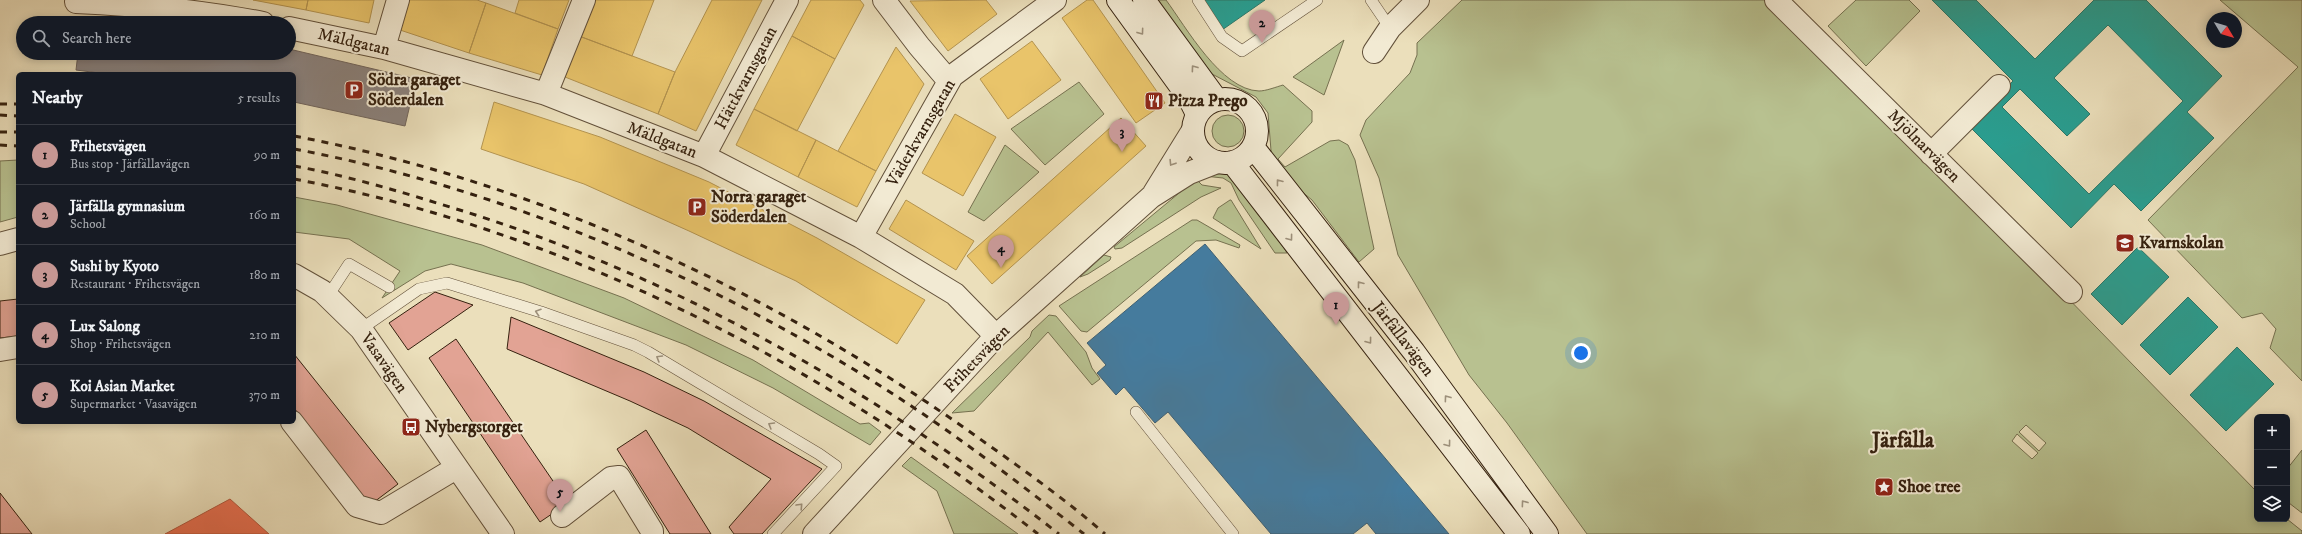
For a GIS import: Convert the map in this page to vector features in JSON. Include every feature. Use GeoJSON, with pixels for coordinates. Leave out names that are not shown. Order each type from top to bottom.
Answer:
{"type":"FeatureCollection","features":[{"type":"Feature","properties":{"kind":"street"},"geometry":{"type":"LineString","coordinates":[[384,48],[398,0]]}},
{"type":"Feature","properties":{"kind":"street"},"geometry":{"type":"LineString","coordinates":[[546,94],[584,0]]}},
{"type":"Feature","properties":{"kind":"street","name":"Hättkvarnsgatan"},"geometry":{"type":"LineString","coordinates":[[704,156],[787,0]]}},
{"type":"Feature","properties":{"kind":"street"},"geometry":{"type":"LineString","coordinates":[[884,0],[919,46],[948,80]]}},
{"type":"Feature","properties":{"kind":"street","name":"Väderkvarnsgatan"},"geometry":{"type":"LineString","coordinates":[[861,237],[948,80],[1055,0]]}},
{"type":"Feature","properties":{"kind":"street"},"geometry":{"type":"LineString","coordinates":[[1118,0],[1189,98],[1195,122],[1199,149],[1206,157],[1224,162],[1244,157],[1253,147],[1258,131],[1256,120],[1251,111],[1237,101],[1217,100],[1207,105],[1195,122]]}},
{"type":"Feature","properties":{"kind":"street"},"geometry":{"type":"LineString","coordinates":[[1144,0],[1217,100]]}},
{"type":"Feature","properties":{"kind":"street"},"geometry":{"type":"LineString","coordinates":[[1374,52],[1390,28],[1418,0]]}},
{"type":"Feature","properties":{"kind":"street","name":"Mjölnarvägen"},"geometry":{"type":"LineString","coordinates":[[1776,0],[2071,292]]}},
{"type":"Feature","properties":{"kind":"street"},"geometry":{"type":"LineString","coordinates":[[76,2],[227,8],[246,16]]}},
{"type":"Feature","properties":{"kind":"street","name":"Mäldgatan"},"geometry":{"type":"LineString","coordinates":[[296,29],[384,48],[546,94],[704,156],[861,237],[955,294],[996,336]]}},
{"type":"Feature","properties":{"kind":"street"},"geometry":{"type":"LineString","coordinates":[[1931,154],[1999,86]]}},
{"type":"Feature","properties":{"kind":"street","name":"Frihetsvägen"},"geometry":{"type":"LineString","coordinates":[[1151,197],[1195,122]]}},
{"type":"Feature","properties":{"kind":"street","name":"Järfällavägen"},"geometry":{"type":"LineString","coordinates":[[1253,147],[1414,352],[1548,534]]}},
{"type":"Feature","properties":{"kind":"street","name":"Frihetsvägen"},"geometry":{"type":"LineString","coordinates":[[814,534],[996,336],[1151,197],[1189,173],[1224,162]]}},
{"type":"Feature","properties":{"kind":"street","name":"Järfällavägen"},"geometry":{"type":"LineString","coordinates":[[1224,162],[1519,534]]}},
{"type":"Feature","properties":{"kind":"street"},"geometry":{"type":"LineString","coordinates":[[0,244],[16,239]]}},
{"type":"Feature","properties":{"kind":"street","name":"Vasavägen"},"geometry":{"type":"LineString","coordinates":[[296,276],[328,296],[361,329],[456,468],[504,534]]}},
{"type":"Feature","properties":{"kind":"street"},"geometry":{"type":"LineString","coordinates":[[0,350],[16,347]]}},
{"type":"Feature","properties":{"kind":"street"},"geometry":{"type":"LineString","coordinates":[[294,424],[357,506],[381,513],[456,468]]}},
{"type":"Feature","properties":{"kind":"street"},"geometry":{"type":"LineString","coordinates":[[562,516],[611,478],[619,477],[652,531],[652,534]]}},
{"type":"Feature","properties":{"kind":"lane"},"geometry":{"type":"LineString","coordinates":[[1198,0],[1222,37],[1242,51],[1317,0]]}},
{"type":"Feature","properties":{"kind":"lane"},"geometry":{"type":"LineString","coordinates":[[1371,0],[1390,28]]}},
{"type":"Feature","properties":{"kind":"lane"},"geometry":{"type":"LineString","coordinates":[[328,296],[349,264],[389,286]]}},
{"type":"Feature","properties":{"kind":"lane"},"geometry":{"type":"LineString","coordinates":[[361,329],[419,289],[447,284],[541,312],[634,345],[819,454],[836,466],[773,534]]}},
{"type":"Feature","properties":{"kind":"lane"},"geometry":{"type":"LineString","coordinates":[[1136,412],[1233,534]]}},
{"type":"Feature","properties":{"kind":"green space"},"geometry":{"type":"Polygon","coordinates":[[[1155,0],[1166,0],[1206,55],[1218,69],[1231,80],[1245,88],[1259,91],[1268,90],[1283,85],[1312,111],[1312,122],[1278,159],[1285,167],[1330,141],[1339,140],[1348,145],[1355,160],[1374,249],[1359,262],[1312,200],[1279,173],[1272,163],[1268,113],[1256,97],[1212,74],[1155,0]]]}},
{"type":"Feature","properties":{"kind":"green space"},"geometry":{"type":"Polygon","coordinates":[[[1462,0],[1772,0],[1935,162],[2254,489],[2254,522],[2290,521],[2302,531],[2302,534],[1587,534],[1507,423],[1469,375],[1398,255],[1379,178],[1360,135],[1366,120],[1410,73],[1417,55],[1417,43],[1462,0]],[[2026,425],[2019,432],[2039,451],[2046,443],[2026,425]],[[2017,434],[2012,441],[2032,459],[2038,453],[2017,434]]]}},
{"type":"Feature","properties":{"kind":"green space"},"geometry":{"type":"Polygon","coordinates":[[[1856,0],[1909,0],[1920,11],[1866,66],[1828,26],[1856,0]]]}},
{"type":"Feature","properties":{"kind":"green space"},"geometry":{"type":"Polygon","coordinates":[[[2220,0],[2302,0],[2302,381],[2270,348],[2276,329],[2262,313],[2242,318],[2148,220],[2298,67],[2242,19],[2242,12],[2234,12],[2220,0]]]}},
{"type":"Feature","properties":{"kind":"green space"},"geometry":{"type":"Polygon","coordinates":[[[1344,40],[1324,95],[1293,77],[1344,40]]]}},
{"type":"Feature","properties":{"kind":"green space"},"geometry":{"type":"Polygon","coordinates":[[[1079,82],[1104,114],[1045,165],[1011,129],[1079,82]]]}},
{"type":"Feature","properties":{"kind":"green space"},"geometry":{"type":"Polygon","coordinates":[[[1225,115],[1231,115],[1241,122],[1244,131],[1243,137],[1237,144],[1231,147],[1225,147],[1215,140],[1212,134],[1212,128],[1219,118],[1225,115]]]}},
{"type":"Feature","properties":{"kind":"green space"},"geometry":{"type":"Polygon","coordinates":[[[1005,145],[1039,172],[984,221],[968,212],[1005,145]]]}},
{"type":"Feature","properties":{"kind":"green space"},"geometry":{"type":"Polygon","coordinates":[[[16,160],[16,218],[0,222],[0,161],[16,160]]]}},
{"type":"Feature","properties":{"kind":"green space"},"geometry":{"type":"Polygon","coordinates":[[[1212,171],[1228,174],[1258,202],[1287,253],[1275,253],[1239,200],[1231,183],[1223,178],[1204,176],[1212,171]]]}},
{"type":"Feature","properties":{"kind":"green space"},"geometry":{"type":"Polygon","coordinates":[[[1196,179],[1202,185],[1221,188],[1201,197],[1122,248],[1115,249],[1114,247],[1196,179]]]}},
{"type":"Feature","properties":{"kind":"green space"},"geometry":{"type":"Polygon","coordinates":[[[296,197],[337,205],[482,245],[624,298],[753,360],[860,424],[869,423],[881,432],[870,445],[773,388],[686,345],[523,283],[451,264],[425,271],[382,298],[400,271],[349,239],[296,232],[296,197]]]}},
{"type":"Feature","properties":{"kind":"green space"},"geometry":{"type":"Polygon","coordinates":[[[1230,200],[1261,249],[1213,218],[1218,208],[1230,200]]]}},
{"type":"Feature","properties":{"kind":"green space"},"geometry":{"type":"Polygon","coordinates":[[[1192,220],[1197,220],[1240,245],[1239,248],[1216,240],[1196,241],[1087,332],[1081,331],[1059,306],[1192,220]]]}},
{"type":"Feature","properties":{"kind":"green space"},"geometry":{"type":"Polygon","coordinates":[[[1104,255],[1111,257],[1110,260],[1088,274],[1080,277],[1104,255]]]}},
{"type":"Feature","properties":{"kind":"green space"},"geometry":{"type":"Polygon","coordinates":[[[1049,315],[1056,316],[1086,352],[1092,368],[1100,379],[1092,385],[1048,332],[974,411],[952,413],[1030,337],[1032,331],[1049,315]]]}},
{"type":"Feature","properties":{"kind":"green space"},"geometry":{"type":"Polygon","coordinates":[[[2302,450],[2302,513],[2290,504],[2290,465],[2302,450]]]}},
{"type":"Feature","properties":{"kind":"green space"},"geometry":{"type":"Polygon","coordinates":[[[911,457],[1018,534],[954,534],[937,491],[902,466],[911,457]]]}},
{"type":"Feature","properties":{"kind":"building: Homes"},"geometry":{"type":"Polygon","coordinates":[[[253,0],[308,0],[306,10],[253,0]]]}},
{"type":"Feature","properties":{"kind":"building: Homes"},"geometry":{"type":"Polygon","coordinates":[[[308,0],[374,0],[369,23],[306,10],[308,0]]]}},
{"type":"Feature","properties":{"kind":"building: Homes"},"geometry":{"type":"Polygon","coordinates":[[[406,0],[477,0],[486,3],[469,53],[397,29],[406,0]]]}},
{"type":"Feature","properties":{"kind":"building: Homes"},"geometry":{"type":"Polygon","coordinates":[[[519,0],[569,0],[558,29],[515,13],[519,0]]]}},
{"type":"Feature","properties":{"kind":"building: Homes"},"geometry":{"type":"Polygon","coordinates":[[[593,0],[654,0],[632,56],[579,36],[593,0]]]}},
{"type":"Feature","properties":{"kind":"building: Homes"},"geometry":{"type":"Polygon","coordinates":[[[712,0],[762,0],[696,131],[658,114],[675,72],[712,0]]]}},
{"type":"Feature","properties":{"kind":"building: Homes"},"geometry":{"type":"Polygon","coordinates":[[[811,0],[860,0],[864,5],[835,59],[792,36],[811,0]]]}},
{"type":"Feature","properties":{"kind":"building: Homes"},"geometry":{"type":"Polygon","coordinates":[[[986,0],[997,14],[948,51],[910,1],[986,0]]]}},
{"type":"Feature","properties":{"kind":"building: Homes"},"geometry":{"type":"Polygon","coordinates":[[[1087,0],[1093,0],[1165,103],[1136,123],[1062,18],[1087,0]]]}},
{"type":"Feature","properties":{"kind":"building: Homes"},"geometry":{"type":"Polygon","coordinates":[[[486,3],[558,29],[542,75],[469,53],[486,3]]]}},
{"type":"Feature","properties":{"kind":"building: Homes"},"geometry":{"type":"Polygon","coordinates":[[[579,36],[675,72],[658,114],[565,77],[579,36]]]}},
{"type":"Feature","properties":{"kind":"building: Homes"},"geometry":{"type":"Polygon","coordinates":[[[792,36],[835,59],[797,131],[754,109],[792,36]]]}},
{"type":"Feature","properties":{"kind":"building: Homes"},"geometry":{"type":"Polygon","coordinates":[[[1032,41],[1061,80],[1008,119],[980,79],[1032,41]]]}},
{"type":"Feature","properties":{"kind":"building: Homes"},"geometry":{"type":"Polygon","coordinates":[[[896,47],[924,84],[876,171],[838,151],[896,47]]]}},
{"type":"Feature","properties":{"kind":"building: Homes","name":"Norra garaget Söderdalen"},"geometry":{"type":"Polygon","coordinates":[[[494,102],[600,137],[709,182],[817,238],[925,300],[897,344],[796,281],[584,184],[481,149],[494,102]]]}},
{"type":"Feature","properties":{"kind":"building: Homes"},"geometry":{"type":"Polygon","coordinates":[[[754,109],[816,140],[798,177],[736,145],[754,109]]]}},
{"type":"Feature","properties":{"kind":"building: Homes"},"geometry":{"type":"Polygon","coordinates":[[[955,114],[996,137],[963,196],[922,173],[955,114]]]}},
{"type":"Feature","properties":{"kind":"building: Homes"},"geometry":{"type":"Polygon","coordinates":[[[1121,118],[1146,146],[992,284],[967,256],[1121,118]]]}},
{"type":"Feature","properties":{"kind":"building: Homes"},"geometry":{"type":"Polygon","coordinates":[[[816,140],[876,171],[857,207],[798,177],[816,140]]]}},
{"type":"Feature","properties":{"kind":"building: Homes"},"geometry":{"type":"Polygon","coordinates":[[[906,200],[974,241],[956,270],[889,229],[906,200]]]}},
{"type":"Feature","properties":{"kind":"building: Shops"},"geometry":{"type":"Polygon","coordinates":[[[230,499],[269,534],[165,534],[230,499]]]}},
{"type":"Feature","properties":{"kind":"building: Schools"},"geometry":{"type":"Polygon","coordinates":[[[1205,0],[1265,0],[1222,30],[1202,2],[1205,0]]]}},
{"type":"Feature","properties":{"kind":"building: Schools"},"geometry":{"type":"Polygon","coordinates":[[[1932,0],[1976,0],[2035,59],[2094,0],[2146,0],[2222,76],[2187,112],[2214,138],[2141,211],[2114,184],[2071,228],[1968,125],[2013,81],[1932,0]],[[2108,25],[2054,78],[2090,114],[2067,136],[2020,89],[2002,107],[2089,194],[2183,101],[2108,25]]]}},
{"type":"Feature","properties":{"kind":"building: Schools"},"geometry":{"type":"Polygon","coordinates":[[[2138,247],[2169,277],[2122,325],[2091,294],[2138,247]]]}},
{"type":"Feature","properties":{"kind":"building: Schools"},"geometry":{"type":"Polygon","coordinates":[[[2188,297],[2218,327],[2170,375],[2140,345],[2188,297]]]}},
{"type":"Feature","properties":{"kind":"building: Schools"},"geometry":{"type":"Polygon","coordinates":[[[2237,347],[2274,384],[2226,431],[2190,395],[2237,347]]]}},
{"type":"Feature","properties":{"kind":"building: Public"},"geometry":{"type":"Polygon","coordinates":[[[1205,244],[1449,534],[1376,534],[1367,523],[1353,534],[1271,534],[1168,412],[1155,423],[1124,387],[1116,395],[1097,373],[1106,365],[1087,343],[1205,244]]]}},
{"type":"Feature","properties":{"kind":"building: Industry","name":"Södra garaget Söderdalen"},"geometry":{"type":"Polygon","coordinates":[[[296,51],[416,79],[405,126],[296,102],[296,72],[92,72],[76,70],[77,60],[296,60],[296,51]]]}},
{"type":"Feature","properties":{"kind":"building: Other"},"geometry":{"type":"Polygon","coordinates":[[[435,292],[473,305],[408,350],[389,323],[435,292]]]}},
{"type":"Feature","properties":{"kind":"building: Other"},"geometry":{"type":"Polygon","coordinates":[[[16,299],[16,336],[0,338],[0,301],[16,299]]]}},
{"type":"Feature","properties":{"kind":"building: Other"},"geometry":{"type":"Polygon","coordinates":[[[511,317],[644,372],[704,401],[822,469],[762,534],[734,534],[729,527],[771,479],[688,428],[630,401],[507,349],[511,317]]]}},
{"type":"Feature","properties":{"kind":"building: Other"},"geometry":{"type":"Polygon","coordinates":[[[456,339],[568,503],[540,522],[429,358],[456,339]]]}},
{"type":"Feature","properties":{"kind":"building: Other"},"geometry":{"type":"Polygon","coordinates":[[[296,356],[398,484],[370,505],[296,411],[296,356]]]}},
{"type":"Feature","properties":{"kind":"building: Other"},"geometry":{"type":"Polygon","coordinates":[[[646,430],[711,534],[670,534],[617,449],[646,430]]]}},
{"type":"Feature","properties":{"kind":"building: Other"},"geometry":{"type":"Polygon","coordinates":[[[0,493],[32,534],[0,534],[0,493]]]}},
{"type":"Feature","properties":{"kind":"railway"},"geometry":{"type":"LineString","coordinates":[[0,104],[16,104]]}},
{"type":"Feature","properties":{"kind":"railway"},"geometry":{"type":"LineString","coordinates":[[0,115],[16,116]]}},
{"type":"Feature","properties":{"kind":"railway"},"geometry":{"type":"LineString","coordinates":[[0,132],[16,132]]}},
{"type":"Feature","properties":{"kind":"railway"},"geometry":{"type":"LineString","coordinates":[[296,136],[385,156],[474,182],[563,213],[650,249],[734,289],[817,334],[896,382],[1024,470],[1105,534]]}},
{"type":"Feature","properties":{"kind":"railway"},"geometry":{"type":"LineString","coordinates":[[0,145],[16,146]]}},
{"type":"Feature","properties":{"kind":"railway"},"geometry":{"type":"LineString","coordinates":[[296,149],[368,165],[442,185],[516,209],[589,236],[660,267],[730,301],[798,337],[892,393],[976,452],[1084,534]]}},
{"type":"Feature","properties":{"kind":"railway"},"geometry":{"type":"LineString","coordinates":[[296,166],[386,188],[525,232],[607,264],[687,300],[765,339],[841,383],[915,430],[988,480],[1059,534]]}},
{"type":"Feature","properties":{"kind":"railway"},"geometry":{"type":"LineString","coordinates":[[296,179],[395,202],[494,232],[592,269],[687,312],[780,361],[869,414],[955,472],[1038,534]]}},
{"type":"Feature","properties":{"kind":"place","name":"Järfälla gymnasium"},"geometry":{"type":"Point","coordinates":[1262,43]}},
{"type":"Feature","properties":{"kind":"place","name":"Södra garaget Söderdalen"},"geometry":{"type":"Point","coordinates":[354,90]}},
{"type":"Feature","properties":{"kind":"place","name":"Pizza Prego"},"geometry":{"type":"Point","coordinates":[1154,101]}},
{"type":"Feature","properties":{"kind":"place","name":"Sushi by Kyoto"},"geometry":{"type":"Point","coordinates":[1122,152]}},
{"type":"Feature","properties":{"kind":"place","name":"Norra garaget Söderdalen"},"geometry":{"type":"Point","coordinates":[697,207]}},
{"type":"Feature","properties":{"kind":"place","name":"Kvarnskolan"},"geometry":{"type":"Point","coordinates":[2125,243]}},
{"type":"Feature","properties":{"kind":"place","name":"Lux Salong"},"geometry":{"type":"Point","coordinates":[1001,268]}},
{"type":"Feature","properties":{"kind":"place","name":"Frihetsvägen"},"geometry":{"type":"Point","coordinates":[1336,325]}},
{"type":"Feature","properties":{"kind":"place","name":"Nybergstorget"},"geometry":{"type":"Point","coordinates":[411,427]}},
{"type":"Feature","properties":{"kind":"place","name":"Shoe tree"},"geometry":{"type":"Point","coordinates":[1884,487]}},
{"type":"Feature","properties":{"kind":"place","name":"Koi Asian Market"},"geometry":{"type":"Point","coordinates":[560,512]}},
{"type":"Feature","properties":{"kind":"district","name":"Järfälla"},"geometry":{"type":"Point","coordinates":[1903,441]}}]}
